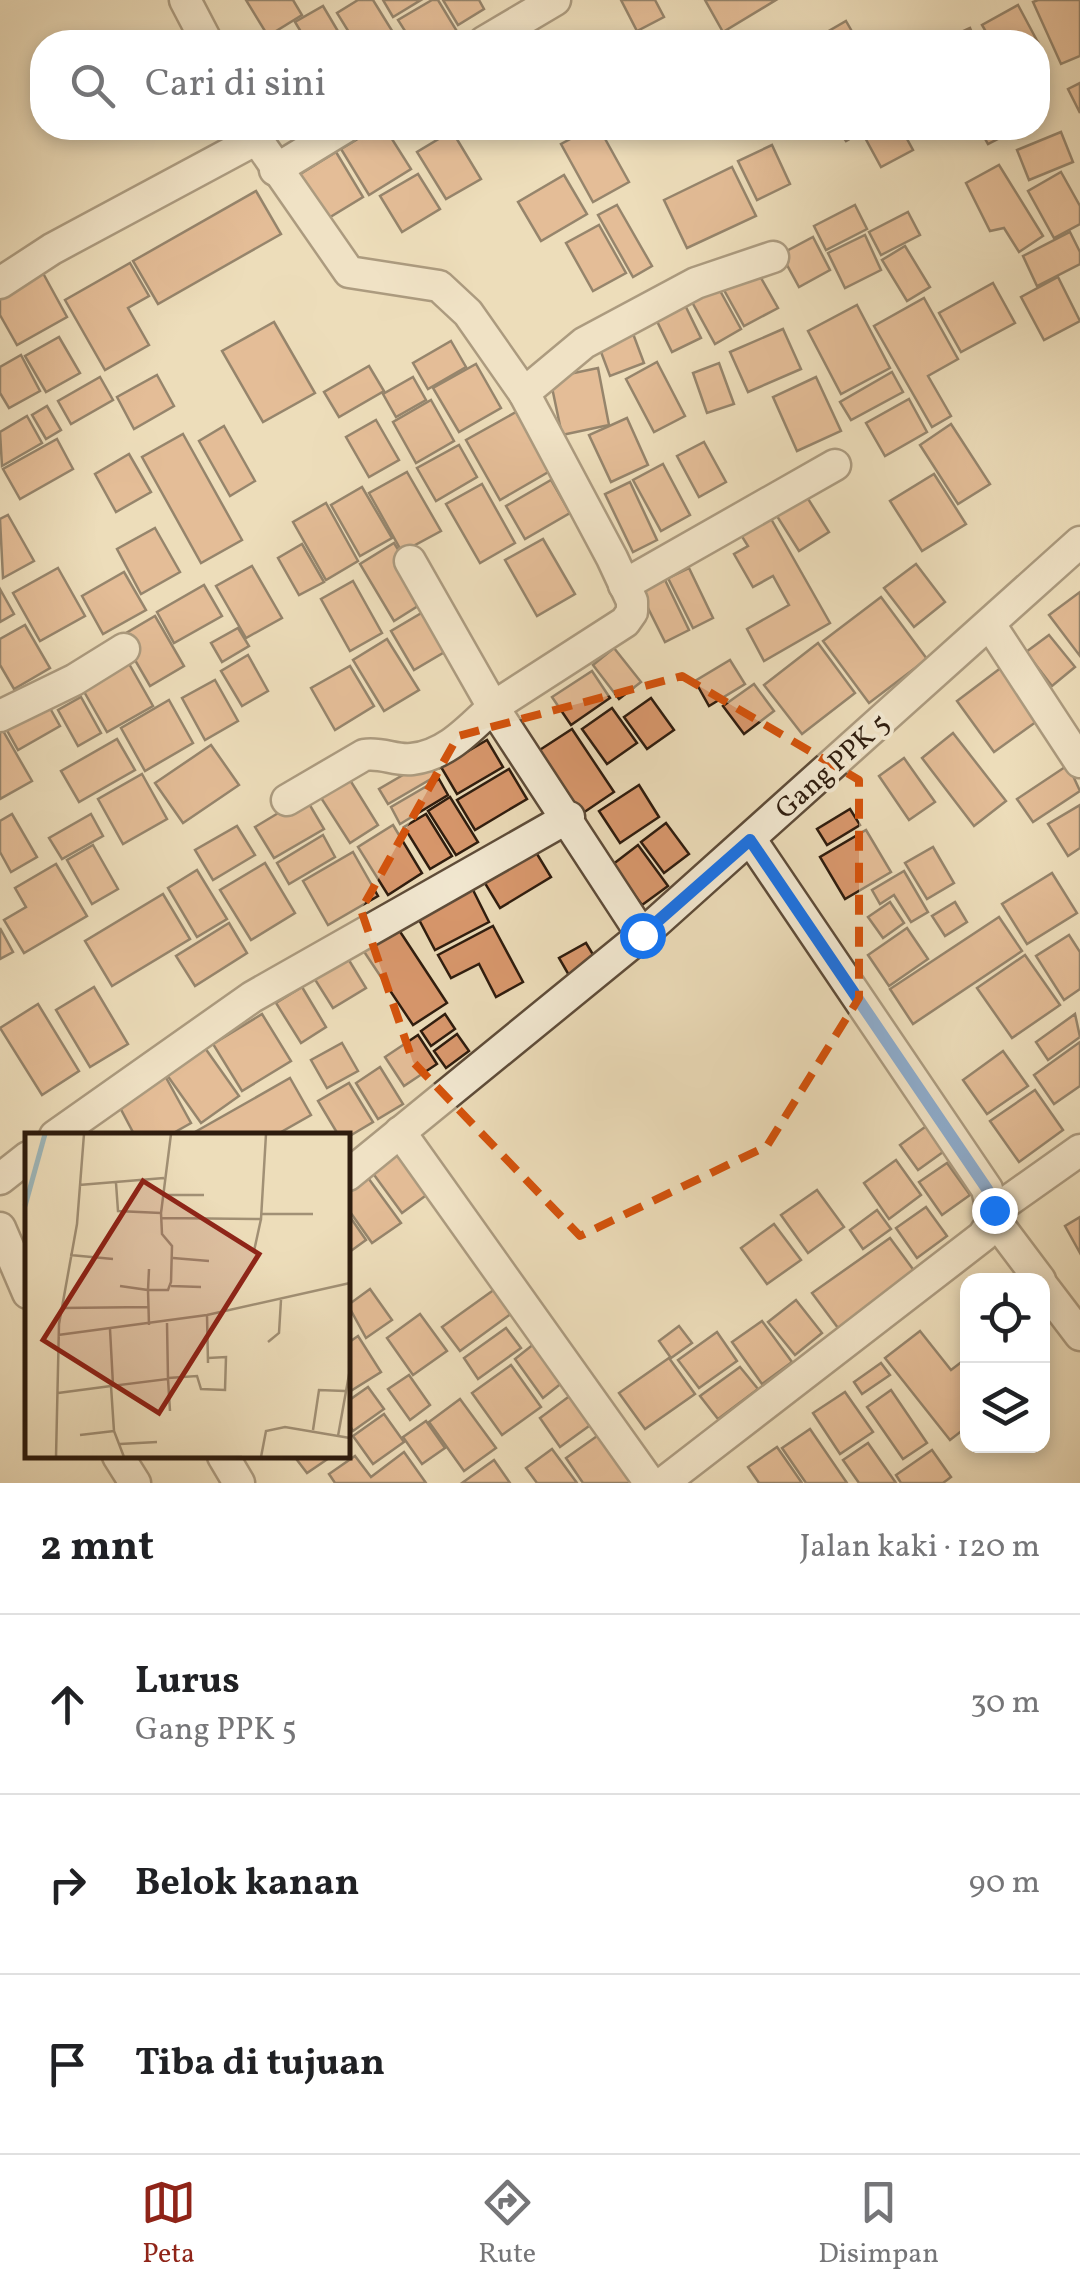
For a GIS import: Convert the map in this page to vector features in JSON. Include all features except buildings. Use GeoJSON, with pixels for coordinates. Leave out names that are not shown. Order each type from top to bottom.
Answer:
{"type":"FeatureCollection","features":[{"type":"Feature","properties":{"kind":"street"},"geometry":{"type":"LineString","coordinates":[[504,30],[555,0]]}},
{"type":"Feature","properties":{"kind":"street"},"geometry":{"type":"LineString","coordinates":[[197,4],[204,30]]}},
{"type":"Feature","properties":{"kind":"street"},"geometry":{"type":"LineString","coordinates":[[0,282],[242,140]]}},
{"type":"Feature","properties":{"kind":"street"},"geometry":{"type":"LineString","coordinates":[[256,140],[349,272],[439,286],[468,313],[524,394],[632,601],[632,612],[625,622],[494,706],[449,747],[410,760],[378,752],[364,755],[287,800]]}},
{"type":"Feature","properties":{"kind":"street"},"geometry":{"type":"LineString","coordinates":[[275,170],[324,140]]}},
{"type":"Feature","properties":{"kind":"street"},"geometry":{"type":"LineString","coordinates":[[524,394],[584,342],[696,283],[773,257]]}},
{"type":"Feature","properties":{"kind":"street"},"geometry":{"type":"LineString","coordinates":[[624,584],[835,465]]}},
{"type":"Feature","properties":{"kind":"street","name":"Gang PPK 5"},"geometry":{"type":"LineString","coordinates":[[350,1172],[642,935],[991,626],[1080,542]]}},
{"type":"Feature","properties":{"kind":"street"},"geometry":{"type":"LineString","coordinates":[[410,561],[494,706],[642,935]]}},
{"type":"Feature","properties":{"kind":"street"},"geometry":{"type":"LineString","coordinates":[[991,626],[1080,762]]}},
{"type":"Feature","properties":{"kind":"street"},"geometry":{"type":"LineString","coordinates":[[0,716],[74,680],[124,649]]}},
{"type":"Feature","properties":{"kind":"street"},"geometry":{"type":"LineString","coordinates":[[59,1133],[252,998],[569,817]]}},
{"type":"Feature","properties":{"kind":"street"},"geometry":{"type":"LineString","coordinates":[[750,840],[987,1189],[994,1215],[1035,1273]]}},
{"type":"Feature","properties":{"kind":"street"},"geometry":{"type":"LineString","coordinates":[[400,1132],[650,1483]]}},
{"type":"Feature","properties":{"kind":"street"},"geometry":{"type":"LineString","coordinates":[[663,1483],[983,1236],[994,1215],[1080,1150]]}},
{"type":"Feature","properties":{"kind":"street"},"geometry":{"type":"LineString","coordinates":[[0,1179],[25,1159]]}},
{"type":"Feature","properties":{"kind":"street"},"geometry":{"type":"LineString","coordinates":[[0,1228],[25,1286]]}},
{"type":"Feature","properties":{"kind":"street"},"geometry":{"type":"LineString","coordinates":[[1050,1294],[1080,1335]]}},
{"type":"Feature","properties":{"kind":"street"},"geometry":{"type":"LineString","coordinates":[[119,1458],[135,1483]]}},
{"type":"Feature","properties":{"kind":"street"},"geometry":{"type":"LineString","coordinates":[[224,1458],[238,1483]]}},
{"type":"Feature","properties":{"kind":"highlighted area"},"geometry":{"type":"Polygon","coordinates":[[[682,676],[859,780],[859,998],[767,1146],[580,1236],[413,1062],[361,910],[458,736],[682,676]]]}},
{"type":"Feature","properties":{"kind":"route"},"geometry":{"type":"LineString","coordinates":[[642,935],[750,840],[987,1189],[994,1210]]}}]}
